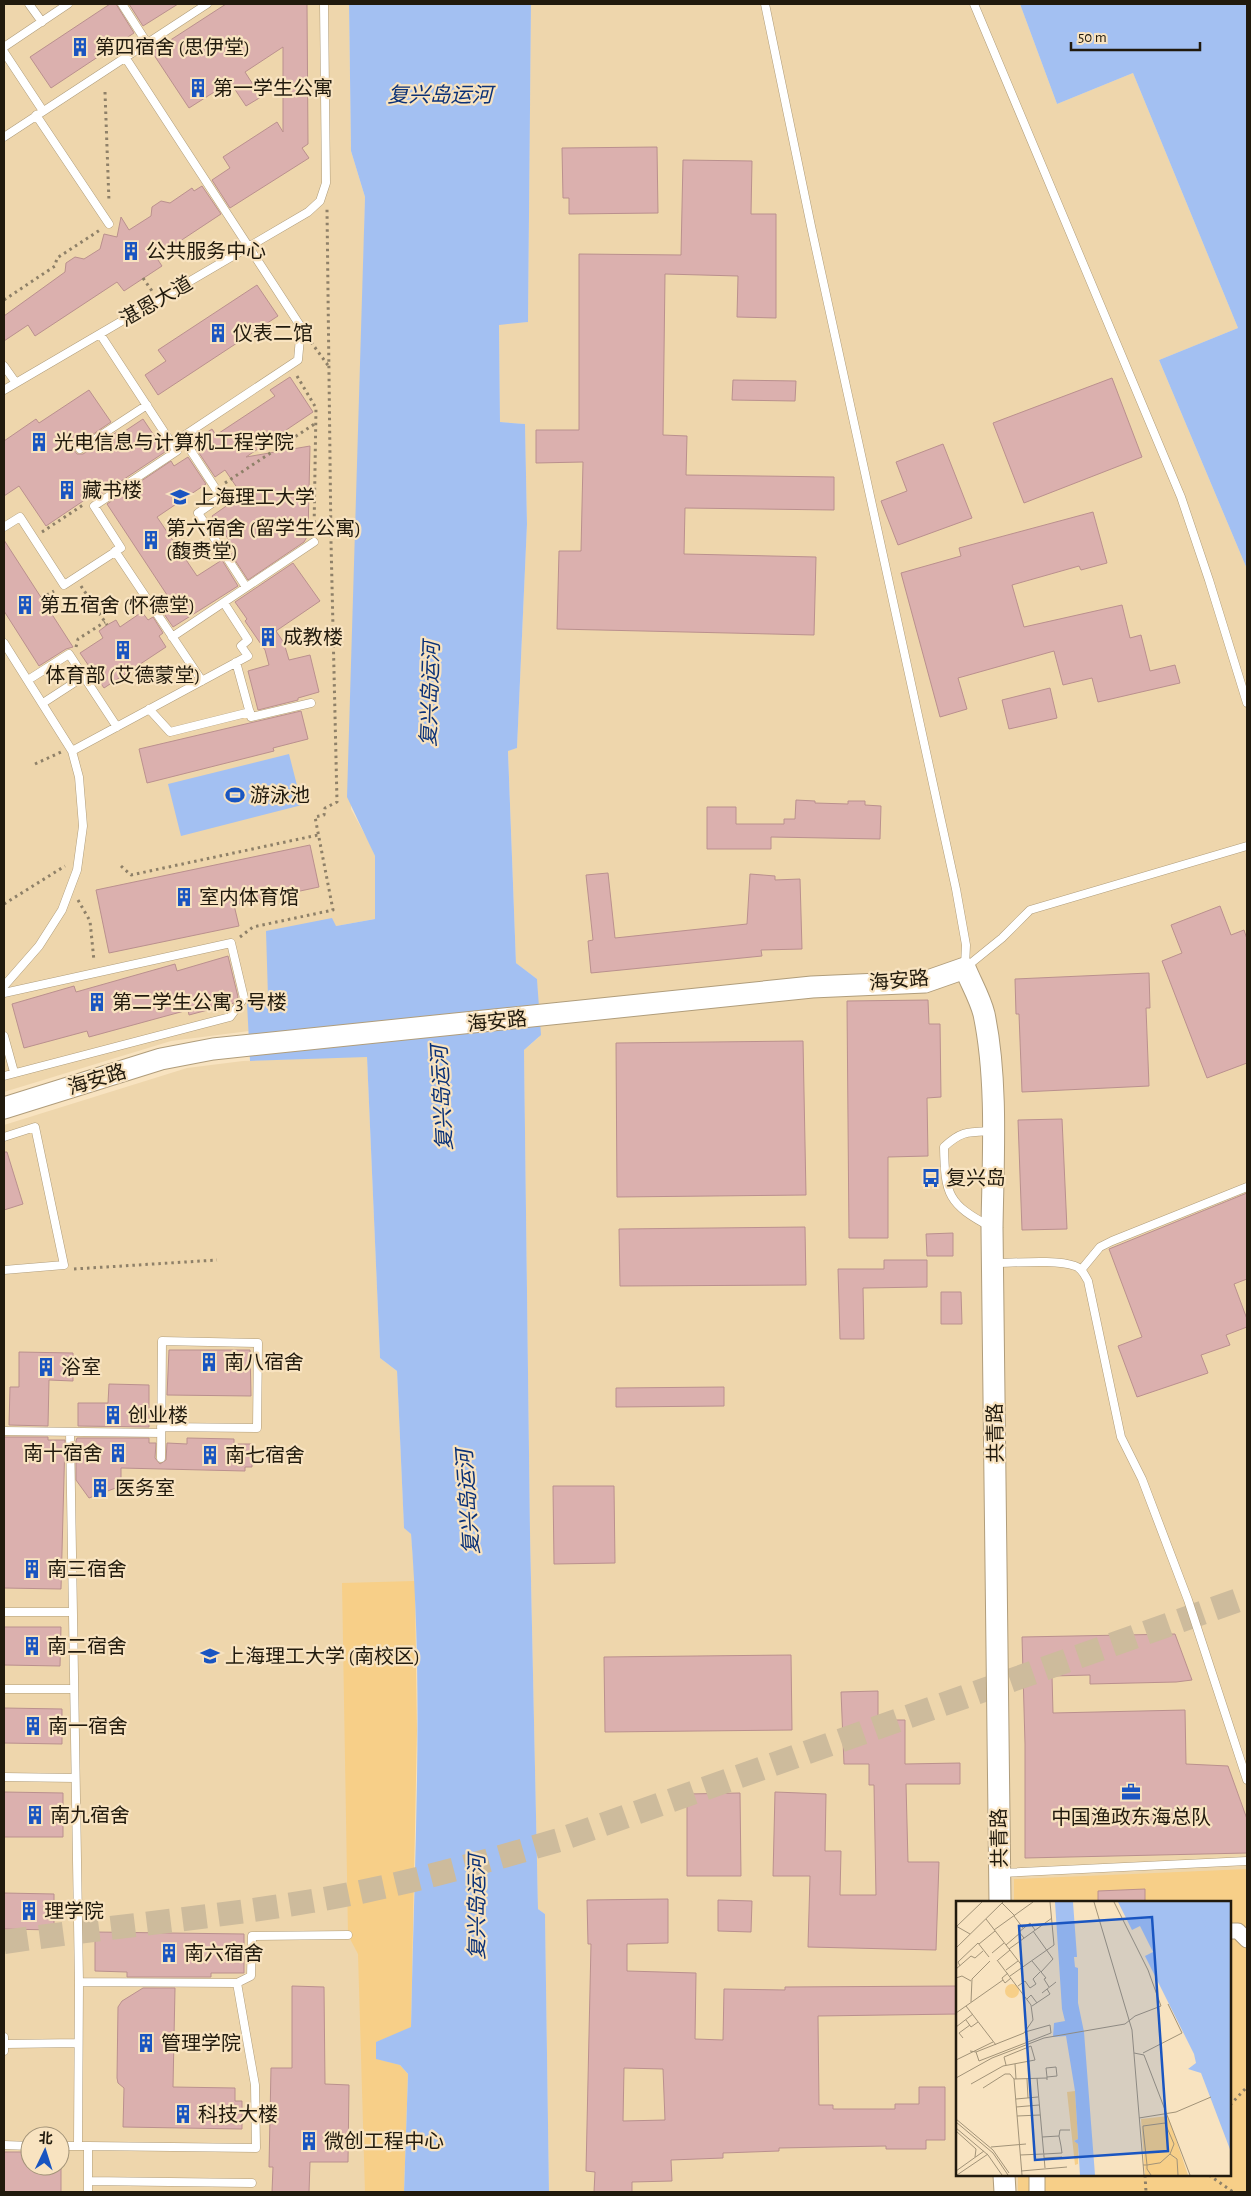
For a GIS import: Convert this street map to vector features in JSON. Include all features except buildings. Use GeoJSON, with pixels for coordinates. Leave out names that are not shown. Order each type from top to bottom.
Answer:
{"type":"FeatureCollection","features":[{"type":"Feature","properties":{"kind":"street","name":"海安路"},"geometry":{"type":"LineString","coordinates":[[4,1108],[161,1059],[194,1052],[812,987],[925,982],[965,968]]}},
{"type":"Feature","properties":{"kind":"street","name":"共青路"},"geometry":{"type":"LineString","coordinates":[[965,968],[983,1012],[991,1087],[993,1131],[992,1228],[1000,1901]]}},
{"type":"Feature","properties":{"kind":"street"},"geometry":{"type":"LineString","coordinates":[[1231,1932],[1238,1931],[1247,1940]]}},
{"type":"Feature","properties":{"kind":"street"},"geometry":{"type":"LineString","coordinates":[[1004,2176],[1005,2192]]}},
{"type":"Feature","properties":{"kind":"street"},"geometry":{"type":"LineString","coordinates":[[1037,2176],[1037,2192]]}},
{"type":"Feature","properties":{"kind":"lane"},"geometry":{"type":"LineString","coordinates":[[29,4],[42,22]]}},
{"type":"Feature","properties":{"kind":"lane"},"geometry":{"type":"LineString","coordinates":[[4,47],[68,4]]}},
{"type":"Feature","properties":{"kind":"lane"},"geometry":{"type":"LineString","coordinates":[[122,4],[147,43]]}},
{"type":"Feature","properties":{"kind":"lane"},"geometry":{"type":"LineString","coordinates":[[4,137],[207,4]]}},
{"type":"Feature","properties":{"kind":"lane","name":"湛恩大道"},"geometry":{"type":"LineString","coordinates":[[4,390],[308,212],[320,201],[326,183],[324,4]]}},
{"type":"Feature","properties":{"kind":"lane"},"geometry":{"type":"LineString","coordinates":[[765,4],[813,235],[956,889],[966,946],[965,968]]}},
{"type":"Feature","properties":{"kind":"lane"},"geometry":{"type":"LineString","coordinates":[[974,4],[1181,497],[1247,703]]}},
{"type":"Feature","properties":{"kind":"lane"},"geometry":{"type":"LineString","coordinates":[[4,52],[6,62],[109,224]]}},
{"type":"Feature","properties":{"kind":"lane"},"geometry":{"type":"LineString","coordinates":[[125,57],[301,327],[298,360],[172,444]]}},
{"type":"Feature","properties":{"kind":"lane"},"geometry":{"type":"LineString","coordinates":[[4,527],[20,517],[64,584],[121,548],[94,506],[176,451],[100,334]]}},
{"type":"Feature","properties":{"kind":"lane"},"geometry":{"type":"LineString","coordinates":[[4,366],[16,383]]}},
{"type":"Feature","properties":{"kind":"lane"},"geometry":{"type":"LineString","coordinates":[[80,449],[146,405]]}},
{"type":"Feature","properties":{"kind":"lane"},"geometry":{"type":"LineString","coordinates":[[182,437],[221,497],[198,512],[246,587]]}},
{"type":"Feature","properties":{"kind":"lane"},"geometry":{"type":"LineString","coordinates":[[172,637],[314,542]]}},
{"type":"Feature","properties":{"kind":"lane"},"geometry":{"type":"LineString","coordinates":[[115,552],[202,681]]}},
{"type":"Feature","properties":{"kind":"lane"},"geometry":{"type":"LineString","coordinates":[[72,749],[117,727],[248,656],[241,646],[248,640],[224,603]]}},
{"type":"Feature","properties":{"kind":"lane"},"geometry":{"type":"LineString","coordinates":[[4,643],[72,749],[79,777],[83,806],[80,857],[72,889],[48,935],[4,986]]}},
{"type":"Feature","properties":{"kind":"lane"},"geometry":{"type":"LineString","coordinates":[[28,680],[68,654],[117,727]]}},
{"type":"Feature","properties":{"kind":"lane"},"geometry":{"type":"LineString","coordinates":[[236,662],[251,718],[311,703]]}},
{"type":"Feature","properties":{"kind":"lane"},"geometry":{"type":"LineString","coordinates":[[43,703],[83,676]]}},
{"type":"Feature","properties":{"kind":"lane"},"geometry":{"type":"LineString","coordinates":[[149,710],[170,732],[250,712]]}},
{"type":"Feature","properties":{"kind":"lane"},"geometry":{"type":"LineString","coordinates":[[965,968],[1002,938],[1030,910],[1247,846]]}},
{"type":"Feature","properties":{"kind":"lane"},"geometry":{"type":"LineString","coordinates":[[4,993],[231,943],[244,998],[230,1017],[4,1076]]}},
{"type":"Feature","properties":{"kind":"lane"},"geometry":{"type":"LineString","coordinates":[[4,1036],[14,1072]]}},
{"type":"Feature","properties":{"kind":"lane"},"geometry":{"type":"LineString","coordinates":[[4,1137],[35,1127],[64,1265],[4,1270]]}},
{"type":"Feature","properties":{"kind":"lane"},"geometry":{"type":"LineString","coordinates":[[992,1228],[968,1215],[949,1192],[945,1180],[944,1148],[956,1136],[966,1132],[993,1131]]}},
{"type":"Feature","properties":{"kind":"lane"},"geometry":{"type":"LineString","coordinates":[[1081,1270],[1100,1248],[1112,1241],[1247,1187]]}},
{"type":"Feature","properties":{"kind":"lane"},"geometry":{"type":"LineString","coordinates":[[993,1264],[1056,1263],[1075,1266],[1081,1270],[1088,1281],[1121,1437],[1142,1480],[1188,1600],[1247,1780]]}},
{"type":"Feature","properties":{"kind":"lane"},"geometry":{"type":"LineString","coordinates":[[4,1431],[70,1432],[161,1430],[257,1428],[258,1342],[162,1341],[161,1430],[161,1458]]}},
{"type":"Feature","properties":{"kind":"lane"},"geometry":{"type":"LineString","coordinates":[[70,1432],[78,1982],[78,2146]]}},
{"type":"Feature","properties":{"kind":"lane"},"geometry":{"type":"LineString","coordinates":[[4,1612],[72,1612]]}},
{"type":"Feature","properties":{"kind":"lane"},"geometry":{"type":"LineString","coordinates":[[4,1689],[73,1689]]}},
{"type":"Feature","properties":{"kind":"lane"},"geometry":{"type":"LineString","coordinates":[[4,1777],[75,1778]]}},
{"type":"Feature","properties":{"kind":"lane"},"geometry":{"type":"LineString","coordinates":[[999,1873],[1247,1860]]}},
{"type":"Feature","properties":{"kind":"lane"},"geometry":{"type":"LineString","coordinates":[[78,1982],[237,1983],[250,1976],[252,1936],[348,1935]]}},
{"type":"Feature","properties":{"kind":"lane"},"geometry":{"type":"LineString","coordinates":[[70,2146],[256,2148],[253,2070],[237,1983]]}},
{"type":"Feature","properties":{"kind":"lane"},"geometry":{"type":"LineString","coordinates":[[4,2044],[78,2043]]}},
{"type":"Feature","properties":{"kind":"lane"},"geometry":{"type":"LineString","coordinates":[[4,2145],[20,2146]]}},
{"type":"Feature","properties":{"kind":"lane"},"geometry":{"type":"LineString","coordinates":[[88,2146],[88,2192]]}},
{"type":"Feature","properties":{"kind":"lane"},"geometry":{"type":"LineString","coordinates":[[88,2180],[252,2183]]}},
{"type":"Feature","properties":{"kind":"path"},"geometry":{"type":"LineString","coordinates":[[4,300],[55,266],[57,258],[109,224],[105,92]]}},
{"type":"Feature","properties":{"kind":"path"},"geometry":{"type":"LineString","coordinates":[[231,943],[253,927],[333,910],[315,817],[324,815],[325,808],[337,802],[331,550],[327,210]]}},
{"type":"Feature","properties":{"kind":"path"},"geometry":{"type":"LineString","coordinates":[[143,278],[149,287]]}},
{"type":"Feature","properties":{"kind":"path"},"geometry":{"type":"LineString","coordinates":[[314,346],[330,368]]}},
{"type":"Feature","properties":{"kind":"path"},"geometry":{"type":"LineString","coordinates":[[298,360],[296,377],[316,408],[314,542]]}},
{"type":"Feature","properties":{"kind":"path"},"geometry":{"type":"LineString","coordinates":[[216,489],[316,423]]}},
{"type":"Feature","properties":{"kind":"path"},"geometry":{"type":"LineString","coordinates":[[34,538],[87,503],[94,506]]}},
{"type":"Feature","properties":{"kind":"path"},"geometry":{"type":"LineString","coordinates":[[68,654],[75,650],[78,639],[106,623],[75,577]]}},
{"type":"Feature","properties":{"kind":"path"},"geometry":{"type":"LineString","coordinates":[[35,764],[72,749]]}},
{"type":"Feature","properties":{"kind":"path"},"geometry":{"type":"LineString","coordinates":[[121,866],[131,875],[318,835]]}},
{"type":"Feature","properties":{"kind":"path"},"geometry":{"type":"LineString","coordinates":[[4,904],[80,857]]}},
{"type":"Feature","properties":{"kind":"path"},"geometry":{"type":"LineString","coordinates":[[72,889],[90,921],[94,973]]}},
{"type":"Feature","properties":{"kind":"path"},"geometry":{"type":"LineString","coordinates":[[64,1265],[81,1269],[217,1260]]}},
{"type":"Feature","properties":{"kind":"path"},"geometry":{"type":"LineString","coordinates":[[1231,2104],[1247,2087]]}},
{"type":"Feature","properties":{"kind":"path"},"geometry":{"type":"LineString","coordinates":[[1145,2176],[1146,2192]]}},
{"type":"Feature","properties":{"kind":"path"},"geometry":{"type":"LineString","coordinates":[[1210,2176],[1233,2192]]}},
{"type":"Feature","properties":{"kind":"shaded area","name":"上海理工大学"},"geometry":{"type":"Polygon","coordinates":[[[4,4],[349,4],[351,151],[365,197],[351,809],[375,856],[375,919],[336,926],[268,998],[248,1003],[249,1031],[171,1041],[4,1092],[4,4]]]}},
{"type":"Feature","properties":{"kind":"shaded area"},"geometry":{"type":"Polygon","coordinates":[[[531,4],[1020,4],[1057,104],[1133,73],[1238,328],[1159,360],[1247,569],[1247,2192],[549,2192],[545,1914],[538,1909],[530,1532],[524,1050],[539,1037],[537,979],[516,963],[508,750],[517,748],[527,524],[525,424],[500,422],[499,324],[528,322],[531,4]]]}},
{"type":"Feature","properties":{"kind":"shaded area","name":"上海理工大学 (南校区)"},"geometry":{"type":"Polygon","coordinates":[[[367,1056],[380,1358],[397,1371],[404,1527],[411,1534],[415,1581],[411,2028],[400,2065],[404,2192],[4,2192],[4,1125],[187,1068],[243,1061],[367,1056]]]}},
{"type":"Feature","properties":{"kind":"shaded area"},"geometry":{"type":"Polygon","coordinates":[[[415,1581],[417,1731],[411,2028],[376,2042],[377,2059],[400,2065],[408,2074],[404,2192],[365,2192],[358,1954],[348,1935],[342,1583],[415,1581]]]}},
{"type":"Feature","properties":{"kind":"shaded area"},"geometry":{"type":"Polygon","coordinates":[[[1247,1869],[1247,2192],[1018,2192],[1018,2176],[1231,2176],[1231,1901],[1014,1901],[1014,1879],[1247,1869]]]}},
{"type":"Feature","properties":{"kind":"water","name":"复兴岛运河"},"geometry":{"type":"Polygon","coordinates":[[[349,4],[531,4],[528,322],[499,325],[500,422],[525,424],[527,524],[517,748],[508,751],[516,963],[537,979],[541,1035],[524,1050],[530,1532],[538,1909],[545,1914],[549,2192],[404,2192],[408,2074],[400,2065],[376,2059],[376,2042],[411,2027],[417,1781],[417,1657],[411,1534],[404,1528],[397,1371],[380,1358],[367,1057],[250,1061],[247,1003],[268,997],[266,931],[332,918],[336,926],[375,919],[375,856],[347,797],[365,197],[351,151],[349,4]]]}},
{"type":"Feature","properties":{"kind":"water"},"geometry":{"type":"Polygon","coordinates":[[[1020,4],[1247,4],[1247,569],[1159,360],[1238,328],[1133,73],[1057,104],[1020,4]]]}},
{"type":"Feature","properties":{"kind":"water","name":"游泳池"},"geometry":{"type":"Polygon","coordinates":[[[289,754],[302,805],[181,836],[168,784],[289,754]]]}},
{"type":"Feature","properties":{"kind":"tunnel"},"geometry":{"type":"LineString","coordinates":[[4,1942],[312,1901],[405,1882],[498,1858],[559,1840],[1247,1597]]}},
{"type":"Feature","properties":{"kind":"place","name":"第四宿舍 (思伊堂)"},"geometry":{"type":"Point","coordinates":[80,47]}},
{"type":"Feature","properties":{"kind":"place","name":"第一学生公寓"},"geometry":{"type":"Point","coordinates":[198,88]}},
{"type":"Feature","properties":{"kind":"place","name":"公共服务中心"},"geometry":{"type":"Point","coordinates":[131,251]}},
{"type":"Feature","properties":{"kind":"place","name":"仪表二馆"},"geometry":{"type":"Point","coordinates":[218,333]}},
{"type":"Feature","properties":{"kind":"place","name":"光电信息与计算机工程学院"},"geometry":{"type":"Point","coordinates":[39,442]}},
{"type":"Feature","properties":{"kind":"place","name":"藏书楼"},"geometry":{"type":"Point","coordinates":[67,490]}},
{"type":"Feature","properties":{"kind":"place","name":"上海理工大学"},"geometry":{"type":"Point","coordinates":[180,497]}},
{"type":"Feature","properties":{"kind":"place","name":"第六宿舍 (留学生公寓) (馥赉堂)"},"geometry":{"type":"Point","coordinates":[151,540]}},
{"type":"Feature","properties":{"kind":"place","name":"第五宿舍 (怀德堂)"},"geometry":{"type":"Point","coordinates":[25,605]}},
{"type":"Feature","properties":{"kind":"place","name":"成教楼"},"geometry":{"type":"Point","coordinates":[268,637]}},
{"type":"Feature","properties":{"kind":"place","name":"体育部 (艾德蒙堂)"},"geometry":{"type":"Point","coordinates":[123,650]}},
{"type":"Feature","properties":{"kind":"place","name":"游泳池"},"geometry":{"type":"Point","coordinates":[235,795]}},
{"type":"Feature","properties":{"kind":"place","name":"室内体育馆"},"geometry":{"type":"Point","coordinates":[184,897]}},
{"type":"Feature","properties":{"kind":"place","name":"第二学生公寓 3 号楼"},"geometry":{"type":"Point","coordinates":[97,1002]}},
{"type":"Feature","properties":{"kind":"place","name":"复兴岛"},"geometry":{"type":"Point","coordinates":[931,1178]}},
{"type":"Feature","properties":{"kind":"place","name":"南八宿舍"},"geometry":{"type":"Point","coordinates":[209,1362]}},
{"type":"Feature","properties":{"kind":"place","name":"浴室"},"geometry":{"type":"Point","coordinates":[46,1367]}},
{"type":"Feature","properties":{"kind":"place","name":"创业楼"},"geometry":{"type":"Point","coordinates":[113,1415]}},
{"type":"Feature","properties":{"kind":"place","name":"南十宿舍"},"geometry":{"type":"Point","coordinates":[118,1453]}},
{"type":"Feature","properties":{"kind":"place","name":"南七宿舍"},"geometry":{"type":"Point","coordinates":[210,1455]}},
{"type":"Feature","properties":{"kind":"place","name":"医务室"},"geometry":{"type":"Point","coordinates":[100,1488]}},
{"type":"Feature","properties":{"kind":"place","name":"南三宿舍"},"geometry":{"type":"Point","coordinates":[32,1569]}},
{"type":"Feature","properties":{"kind":"place","name":"南二宿舍"},"geometry":{"type":"Point","coordinates":[32,1646]}},
{"type":"Feature","properties":{"kind":"place","name":"上海理工大学 (南校区)"},"geometry":{"type":"Point","coordinates":[210,1656]}},
{"type":"Feature","properties":{"kind":"place","name":"南一宿舍"},"geometry":{"type":"Point","coordinates":[33,1726]}},
{"type":"Feature","properties":{"kind":"place","name":"中国渔政东海总队"},"geometry":{"type":"Point","coordinates":[1131,1792]}},
{"type":"Feature","properties":{"kind":"place","name":"南九宿舍"},"geometry":{"type":"Point","coordinates":[35,1815]}},
{"type":"Feature","properties":{"kind":"place","name":"理学院"},"geometry":{"type":"Point","coordinates":[29,1911]}},
{"type":"Feature","properties":{"kind":"place","name":"南六宿舍"},"geometry":{"type":"Point","coordinates":[169,1953]}},
{"type":"Feature","properties":{"kind":"place","name":"管理学院"},"geometry":{"type":"Point","coordinates":[146,2043]}},
{"type":"Feature","properties":{"kind":"place","name":"科技大楼"},"geometry":{"type":"Point","coordinates":[183,2114]}},
{"type":"Feature","properties":{"kind":"place","name":"微创工程中心"},"geometry":{"type":"Point","coordinates":[309,2141]}}]}
